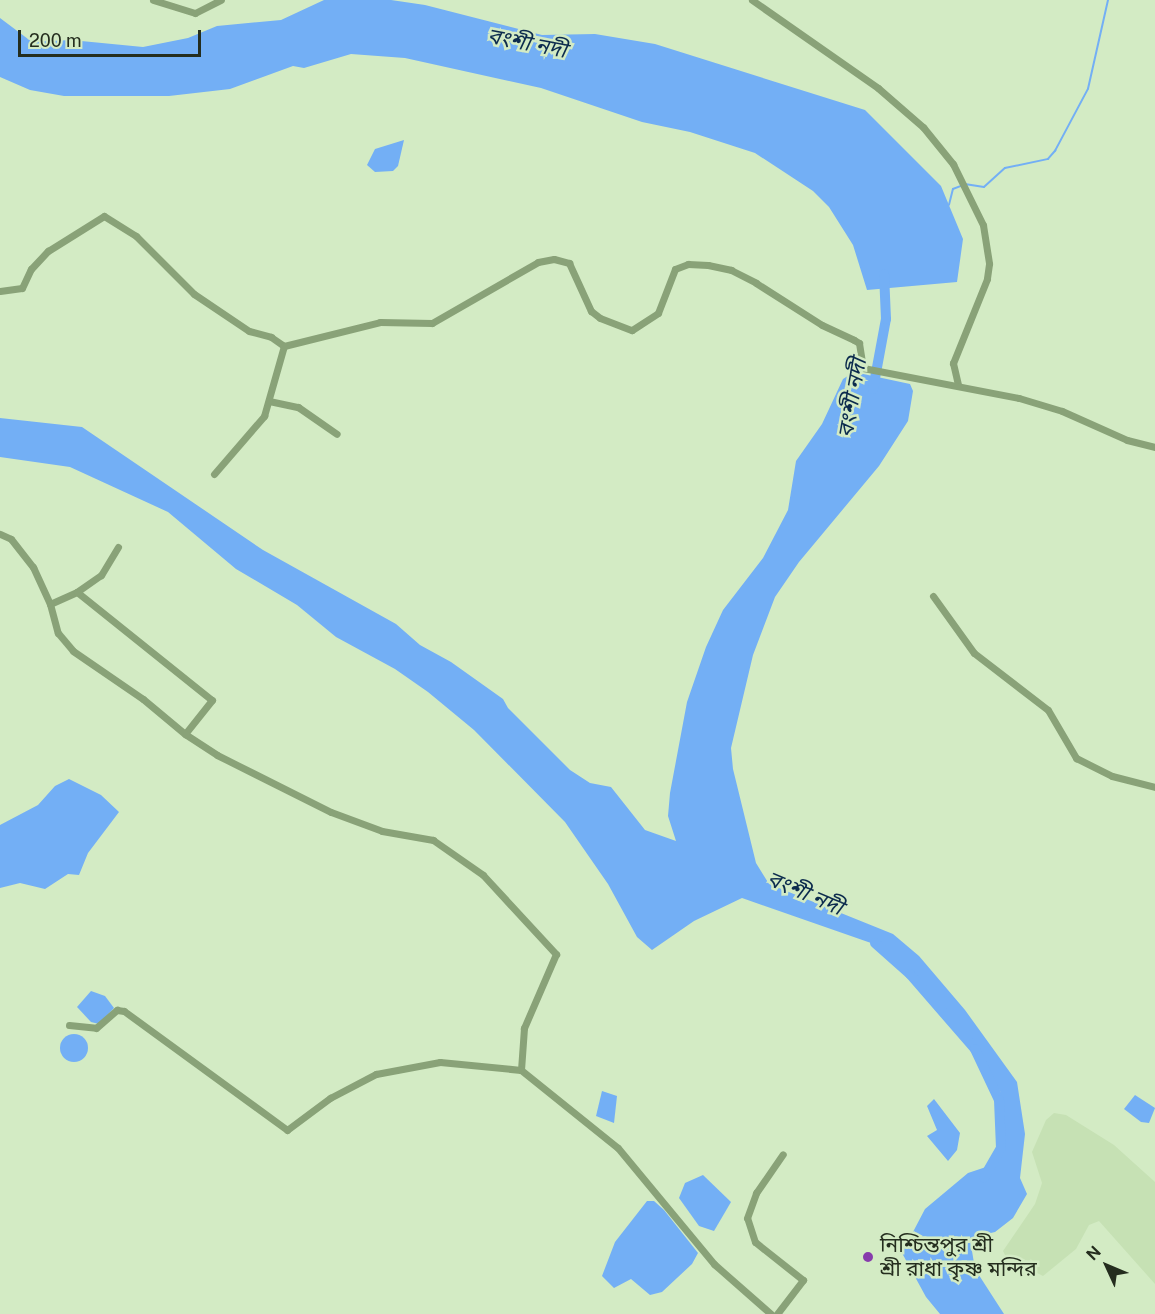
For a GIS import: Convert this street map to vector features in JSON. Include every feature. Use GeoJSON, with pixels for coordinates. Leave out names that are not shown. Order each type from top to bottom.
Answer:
{"type":"FeatureCollection","features":[{"type":"Feature","properties":{"kind":"street"},"geometry":{"type":"LineString","coordinates":[[153,0],[195,14],[221,0]]}},
{"type":"Feature","properties":{"kind":"street"},"geometry":{"type":"LineString","coordinates":[[752,0],[838,57],[922,127],[953,164],[985,233],[989,264],[987,279],[953,363],[958,385]]}},
{"type":"Feature","properties":{"kind":"street"},"geometry":{"type":"LineString","coordinates":[[765,8],[767,0]]}},
{"type":"Feature","properties":{"kind":"street"},"geometry":{"type":"LineString","coordinates":[[0,291],[22,288],[32,269],[48,251],[93,220],[106,216],[136,236],[194,294],[249,331],[271,337],[284,346],[380,322],[432,323],[538,262],[554,258],[569,263],[591,311],[613,325],[632,330],[658,313],[678,267],[708,266],[731,270],[859,343],[859,366],[878,373],[958,385],[1035,402],[1127,440],[1155,447]]}},
{"type":"Feature","properties":{"kind":"street"},"geometry":{"type":"LineString","coordinates":[[214,474],[264,416],[284,346]]}},
{"type":"Feature","properties":{"kind":"street"},"geometry":{"type":"LineString","coordinates":[[269,401],[298,407],[337,434]]}},
{"type":"Feature","properties":{"kind":"street"},"geometry":{"type":"LineString","coordinates":[[0,534],[11,539],[33,567],[50,604],[58,633],[72,651],[143,699],[185,734],[217,755],[331,812],[382,831],[434,840],[483,875],[556,954],[524,1028],[521,1070]]}},
{"type":"Feature","properties":{"kind":"street"},"geometry":{"type":"LineString","coordinates":[[50,604],[77,592],[101,575],[110,563],[108,558],[118,547]]}},
{"type":"Feature","properties":{"kind":"street"},"geometry":{"type":"LineString","coordinates":[[77,592],[86,603],[212,700],[185,734]]}},
{"type":"Feature","properties":{"kind":"street"},"geometry":{"type":"LineString","coordinates":[[933,596],[974,653],[1048,710],[1076,758],[1112,776],[1155,787]]}},
{"type":"Feature","properties":{"kind":"street"},"geometry":{"type":"LineString","coordinates":[[69,1024],[96,1028],[117,1010],[124,1011],[287,1130],[330,1098],[376,1074],[440,1062],[521,1070],[618,1148],[714,1264],[771,1314]]}},
{"type":"Feature","properties":{"kind":"street"},"geometry":{"type":"LineString","coordinates":[[777,1314],[803,1280],[754,1242],[747,1218],[756,1193],[783,1154]]}},
{"type":"Feature","properties":{"kind":"shaded area"},"geometry":{"type":"Polygon","coordinates":[[[1054,1113],[1066,1115],[1114,1145],[1155,1182],[1155,1284],[1099,1221],[1089,1225],[1076,1249],[1043,1276],[1006,1257],[1003,1251],[1035,1204],[1042,1183],[1032,1152],[1046,1120],[1054,1113]]]}},
{"type":"Feature","properties":{"kind":"water"},"geometry":{"type":"Polygon","coordinates":[[[324,0],[391,0],[425,5],[542,35],[595,34],[655,44],[865,110],[941,186],[963,239],[957,282],[867,290],[853,245],[829,207],[813,191],[755,153],[690,132],[642,122],[541,88],[405,58],[351,54],[304,68],[293,66],[230,89],[169,96],[64,96],[30,90],[0,77],[0,18],[32,42],[71,40],[143,47],[188,38],[217,26],[281,20],[324,0]]]}},
{"type":"Feature","properties":{"kind":"water"},"geometry":{"type":"Polygon","coordinates":[[[404,140],[398,166],[393,171],[375,172],[367,165],[375,149],[404,140]]]}},
{"type":"Feature","properties":{"kind":"water"},"geometry":{"type":"Polygon","coordinates":[[[854,372],[910,384],[913,391],[908,421],[879,466],[799,562],[775,597],[753,655],[731,748],[733,769],[756,863],[769,884],[893,934],[919,956],[965,1010],[1017,1082],[1025,1134],[1020,1178],[1027,1194],[1013,1218],[995,1232],[978,1236],[971,1245],[975,1269],[1004,1314],[940,1314],[926,1297],[902,1253],[925,1209],[968,1173],[992,1165],[1002,1134],[1001,1093],[973,1044],[902,964],[871,943],[742,898],[694,921],[652,950],[637,937],[608,884],[565,822],[474,730],[428,692],[395,669],[336,637],[297,605],[236,569],[168,512],[70,467],[0,457],[0,418],[82,427],[263,550],[396,624],[420,645],[451,662],[503,699],[508,708],[570,770],[590,783],[611,787],[645,830],[676,841],[668,816],[670,793],[687,702],[706,647],[723,610],[763,558],[788,510],[796,461],[822,424],[843,379],[854,372]]]}},
{"type":"Feature","properties":{"kind":"water"},"geometry":{"type":"Polygon","coordinates":[[[69,779],[101,795],[119,812],[88,853],[79,875],[68,874],[45,889],[20,883],[0,888],[0,825],[38,805],[55,786],[69,779]]]}},
{"type":"Feature","properties":{"kind":"water"},"geometry":{"type":"Polygon","coordinates":[[[91,991],[105,996],[114,1008],[99,1024],[91,1022],[77,1007],[91,991]]]}},
{"type":"Feature","properties":{"kind":"water"},"geometry":{"type":"Polygon","coordinates":[[[74,1034],[84,1038],[88,1048],[84,1058],[74,1062],[64,1058],[60,1048],[64,1038],[74,1034]]]}},
{"type":"Feature","properties":{"kind":"water"},"geometry":{"type":"Polygon","coordinates":[[[602,1091],[617,1096],[614,1123],[596,1116],[602,1091]]]}},
{"type":"Feature","properties":{"kind":"water"},"geometry":{"type":"Polygon","coordinates":[[[1135,1095],[1155,1108],[1149,1123],[1141,1122],[1124,1109],[1135,1095]]]}},
{"type":"Feature","properties":{"kind":"water"},"geometry":{"type":"Polygon","coordinates":[[[934,1099],[960,1133],[957,1150],[948,1161],[927,1136],[937,1130],[927,1106],[934,1099]]]}},
{"type":"Feature","properties":{"kind":"water"},"geometry":{"type":"Polygon","coordinates":[[[703,1175],[731,1202],[714,1231],[699,1226],[679,1198],[685,1183],[703,1175]]]}},
{"type":"Feature","properties":{"kind":"water"},"geometry":{"type":"Polygon","coordinates":[[[647,1201],[654,1201],[664,1210],[698,1253],[692,1264],[662,1292],[650,1295],[631,1279],[614,1288],[602,1276],[615,1242],[647,1201]]]}},
{"type":"Feature","properties":{"kind":"waterway"},"geometry":{"type":"LineString","coordinates":[[965,184],[984,187],[1005,168],[1048,159],[1055,151],[1088,89],[1108,0]]}},
{"type":"Feature","properties":{"kind":"waterway"},"geometry":{"type":"LineString","coordinates":[[949,205],[953,189],[961,186]]}},
{"type":"Feature","properties":{"kind":"waterway","name":"বংশী নদী"},"geometry":{"type":"LineString","coordinates":[[873,389],[886,319],[884,274]]}},
{"type":"Feature","properties":{"kind":"waterway","name":"বংশী নদী"},"geometry":{"type":"LineString","coordinates":[[875,943],[910,974],[975,1049],[999,1100],[1001,1148],[984,1178]]}},
{"type":"Feature","properties":{"kind":"place","name":"নিশ্চিন্তপুর শ্রী শ্রী রাধা কৃষ্ণ মন্দির"},"geometry":{"type":"Point","coordinates":[868,1257]}}]}
